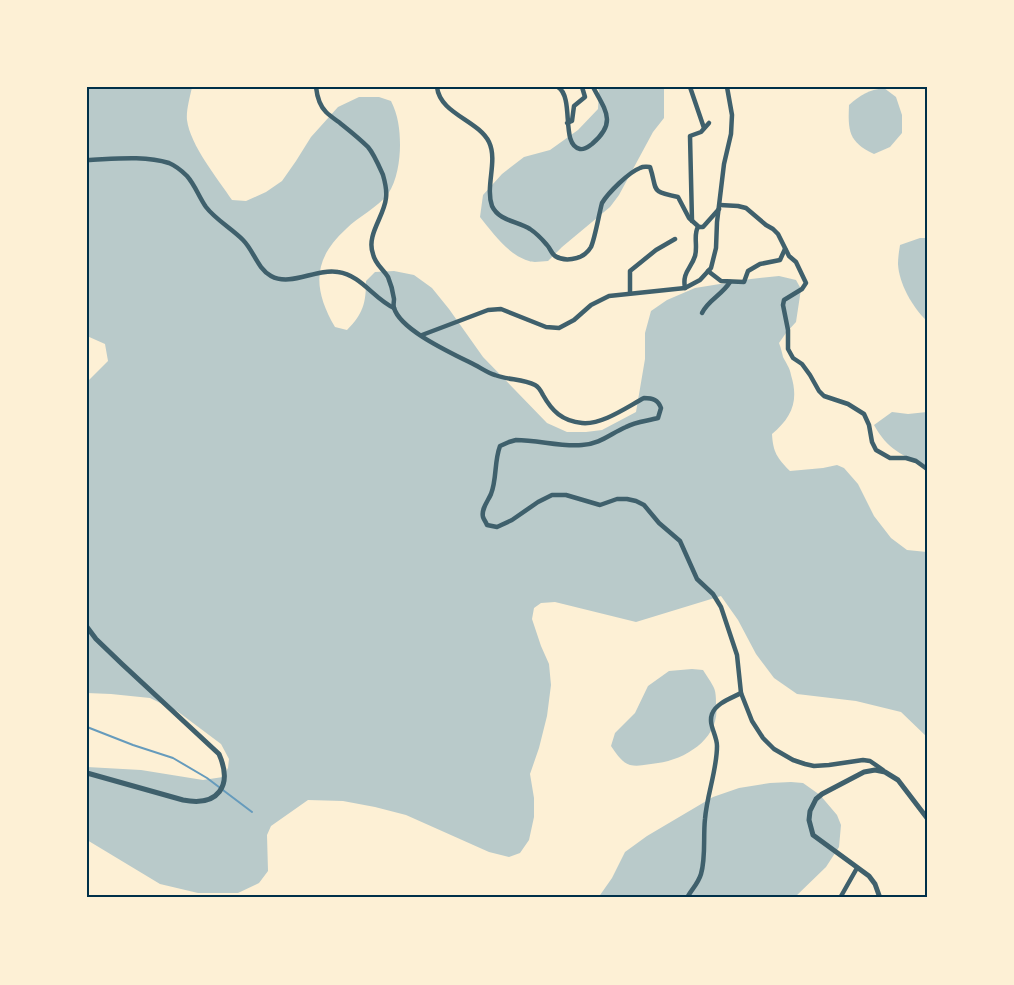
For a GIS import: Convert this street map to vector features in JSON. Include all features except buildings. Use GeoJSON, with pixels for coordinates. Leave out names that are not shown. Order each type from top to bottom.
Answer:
{"type":"FeatureCollection","features":[{"type":"Feature","properties":{"kind":"street"},"geometry":{"type":"LineString","coordinates":[[316,87],[318,98],[325,112],[366,146],[383,175],[386,197],[374,232],[372,253],[388,278],[393,293],[394,308],[403,322],[460,359],[490,374],[538,386],[550,408],[568,420],[583,423],[601,420],[645,398],[658,402],[661,408],[658,418],[628,426],[595,443],[582,445],[528,440],[509,442],[500,447],[496,457],[495,478],[483,516],[488,525],[497,526],[512,520],[552,495],[566,495],[600,505],[617,499],[627,499],[644,505],[680,542],[697,579],[713,594],[721,607],[737,655],[741,693],[752,721],[763,738],[774,749],[793,760],[814,766],[870,761],[898,780],[927,818]]}},
{"type":"Feature","properties":{"kind":"street"},"geometry":{"type":"LineString","coordinates":[[437,87],[441,100],[482,132],[490,144],[492,154],[491,204],[496,214],[532,230],[546,243],[556,257],[566,260],[575,259],[590,249],[602,203],[634,171],[642,167],[650,167],[657,191],[678,197],[698,227]]}},
{"type":"Feature","properties":{"kind":"street"},"geometry":{"type":"LineString","coordinates":[[558,87],[562,89],[567,104],[567,123],[573,145],[579,149],[584,149],[594,142],[604,131],[608,122],[607,113],[593,87]]}},
{"type":"Feature","properties":{"kind":"street"},"geometry":{"type":"LineString","coordinates":[[567,123],[572,121],[574,106],[585,97],[582,87]]}},
{"type":"Feature","properties":{"kind":"street"},"geometry":{"type":"LineString","coordinates":[[690,87],[704,128]]}},
{"type":"Feature","properties":{"kind":"street"},"geometry":{"type":"LineString","coordinates":[[422,335],[488,310],[501,309],[546,327],[559,328],[574,320],[591,305],[609,296],[685,288],[700,280],[711,268],[714,257],[724,165],[731,134],[732,116],[727,87]]}},
{"type":"Feature","properties":{"kind":"street"},"geometry":{"type":"LineString","coordinates":[[692,221],[690,136],[701,132],[710,123]]}},
{"type":"Feature","properties":{"kind":"street"},"geometry":{"type":"LineString","coordinates":[[87,160],[141,159],[168,163],[177,167],[189,178],[206,207],[235,232],[249,248],[261,268],[272,276],[286,280],[336,271],[348,274],[384,304],[394,308]]}},
{"type":"Feature","properties":{"kind":"street"},"geometry":{"type":"LineString","coordinates":[[698,227],[703,227],[719,207],[738,206],[746,208],[778,234],[806,283],[784,300],[783,305],[788,330],[788,350],[793,358],[802,364],[824,396],[848,404],[864,414],[876,450],[890,458],[906,458],[916,461],[927,469]]}},
{"type":"Feature","properties":{"kind":"street"},"geometry":{"type":"LineString","coordinates":[[685,288],[683,281],[695,257],[695,231],[698,227]]}},
{"type":"Feature","properties":{"kind":"street"},"geometry":{"type":"LineString","coordinates":[[630,293],[630,271],[656,250],[675,239]]}},
{"type":"Feature","properties":{"kind":"street"},"geometry":{"type":"LineString","coordinates":[[708,271],[721,281],[744,282],[748,271],[760,264],[780,260],[785,249]]}},
{"type":"Feature","properties":{"kind":"street"},"geometry":{"type":"LineString","coordinates":[[702,313],[705,306],[725,290],[730,282]]}},
{"type":"Feature","properties":{"kind":"street"},"geometry":{"type":"LineString","coordinates":[[87,627],[96,639],[219,754],[225,766],[225,776],[224,784],[214,798],[204,802],[195,802],[87,773]]}},
{"type":"Feature","properties":{"kind":"street"},"geometry":{"type":"LineString","coordinates":[[687,898],[700,878],[702,869],[704,821],[718,744],[711,716],[715,708],[741,693]]}},
{"type":"Feature","properties":{"kind":"street"},"geometry":{"type":"LineString","coordinates":[[880,898],[869,876],[813,835],[809,820],[810,811],[816,799],[822,794],[864,772],[874,770],[885,772]]}},
{"type":"Feature","properties":{"kind":"street"},"geometry":{"type":"LineString","coordinates":[[840,898],[857,868]]}},
{"type":"Feature","properties":{"kind":"shaded area"},"geometry":{"type":"Polygon","coordinates":[[[89,87],[192,87],[187,120],[193,140],[205,162],[232,200],[246,201],[266,192],[282,181],[311,137],[338,107],[359,97],[379,97],[391,101],[397,117],[400,139],[399,164],[394,183],[384,199],[351,224],[335,241],[327,252],[319,275],[323,300],[335,327],[347,330],[357,319],[364,302],[366,281],[375,272],[394,271],[414,275],[432,288],[483,357],[547,423],[567,432],[602,430],[636,412],[645,359],[645,333],[651,311],[667,300],[695,288],[751,279],[779,276],[796,280],[801,289],[796,322],[779,343],[789,368],[794,401],[785,421],[772,434],[773,446],[790,471],[837,465],[844,468],[858,484],[874,516],[891,538],[907,550],[927,552],[927,737],[901,712],[856,701],[797,694],[774,678],[756,654],[738,620],[721,596],[636,622],[555,602],[541,603],[534,608],[532,619],[549,664],[551,685],[547,716],[530,774],[534,817],[529,840],[520,853],[509,857],[489,852],[406,815],[375,807],[343,801],[308,800],[271,826],[267,835],[268,871],[259,883],[238,893],[198,893],[160,884],[87,840],[87,767],[141,770],[203,780],[223,777],[228,768],[229,759],[221,744],[177,711],[150,698],[87,693],[87,382],[108,361],[105,344],[87,336],[87,89],[89,87]]]}},
{"type":"Feature","properties":{"kind":"shaded area"},"geometry":{"type":"Polygon","coordinates":[[[597,87],[664,87],[664,118],[653,132],[619,195],[610,207],[548,261],[533,262],[521,258],[502,243],[480,217],[483,195],[502,174],[524,157],[550,150],[578,130],[598,109],[599,91],[597,87]]]}},
{"type":"Feature","properties":{"kind":"shaded area"},"geometry":{"type":"Polygon","coordinates":[[[884,88],[896,97],[902,115],[902,133],[890,147],[874,154],[854,140],[849,122],[849,105],[865,94],[884,88]]]}},
{"type":"Feature","properties":{"kind":"shaded area"},"geometry":{"type":"Polygon","coordinates":[[[927,238],[927,321],[908,295],[901,280],[898,264],[900,245],[927,238]]]}},
{"type":"Feature","properties":{"kind":"shaded area"},"geometry":{"type":"Polygon","coordinates":[[[892,412],[908,414],[927,412],[927,466],[896,451],[879,433],[874,425],[892,412]]]}},
{"type":"Feature","properties":{"kind":"shaded area"},"geometry":{"type":"Polygon","coordinates":[[[703,670],[715,692],[716,716],[707,736],[690,751],[669,761],[637,766],[624,762],[611,746],[615,733],[635,713],[648,686],[669,671],[703,670]]]}},
{"type":"Feature","properties":{"kind":"shaded area"},"geometry":{"type":"Polygon","coordinates":[[[791,782],[803,783],[820,795],[837,815],[841,825],[839,847],[826,867],[794,898],[598,898],[612,878],[625,852],[647,836],[713,797],[739,788],[791,782]]]}},
{"type":"Feature","properties":{"kind":"waterway"},"geometry":{"type":"LineString","coordinates":[[87,727],[173,758],[207,778],[252,812]]}}]}
